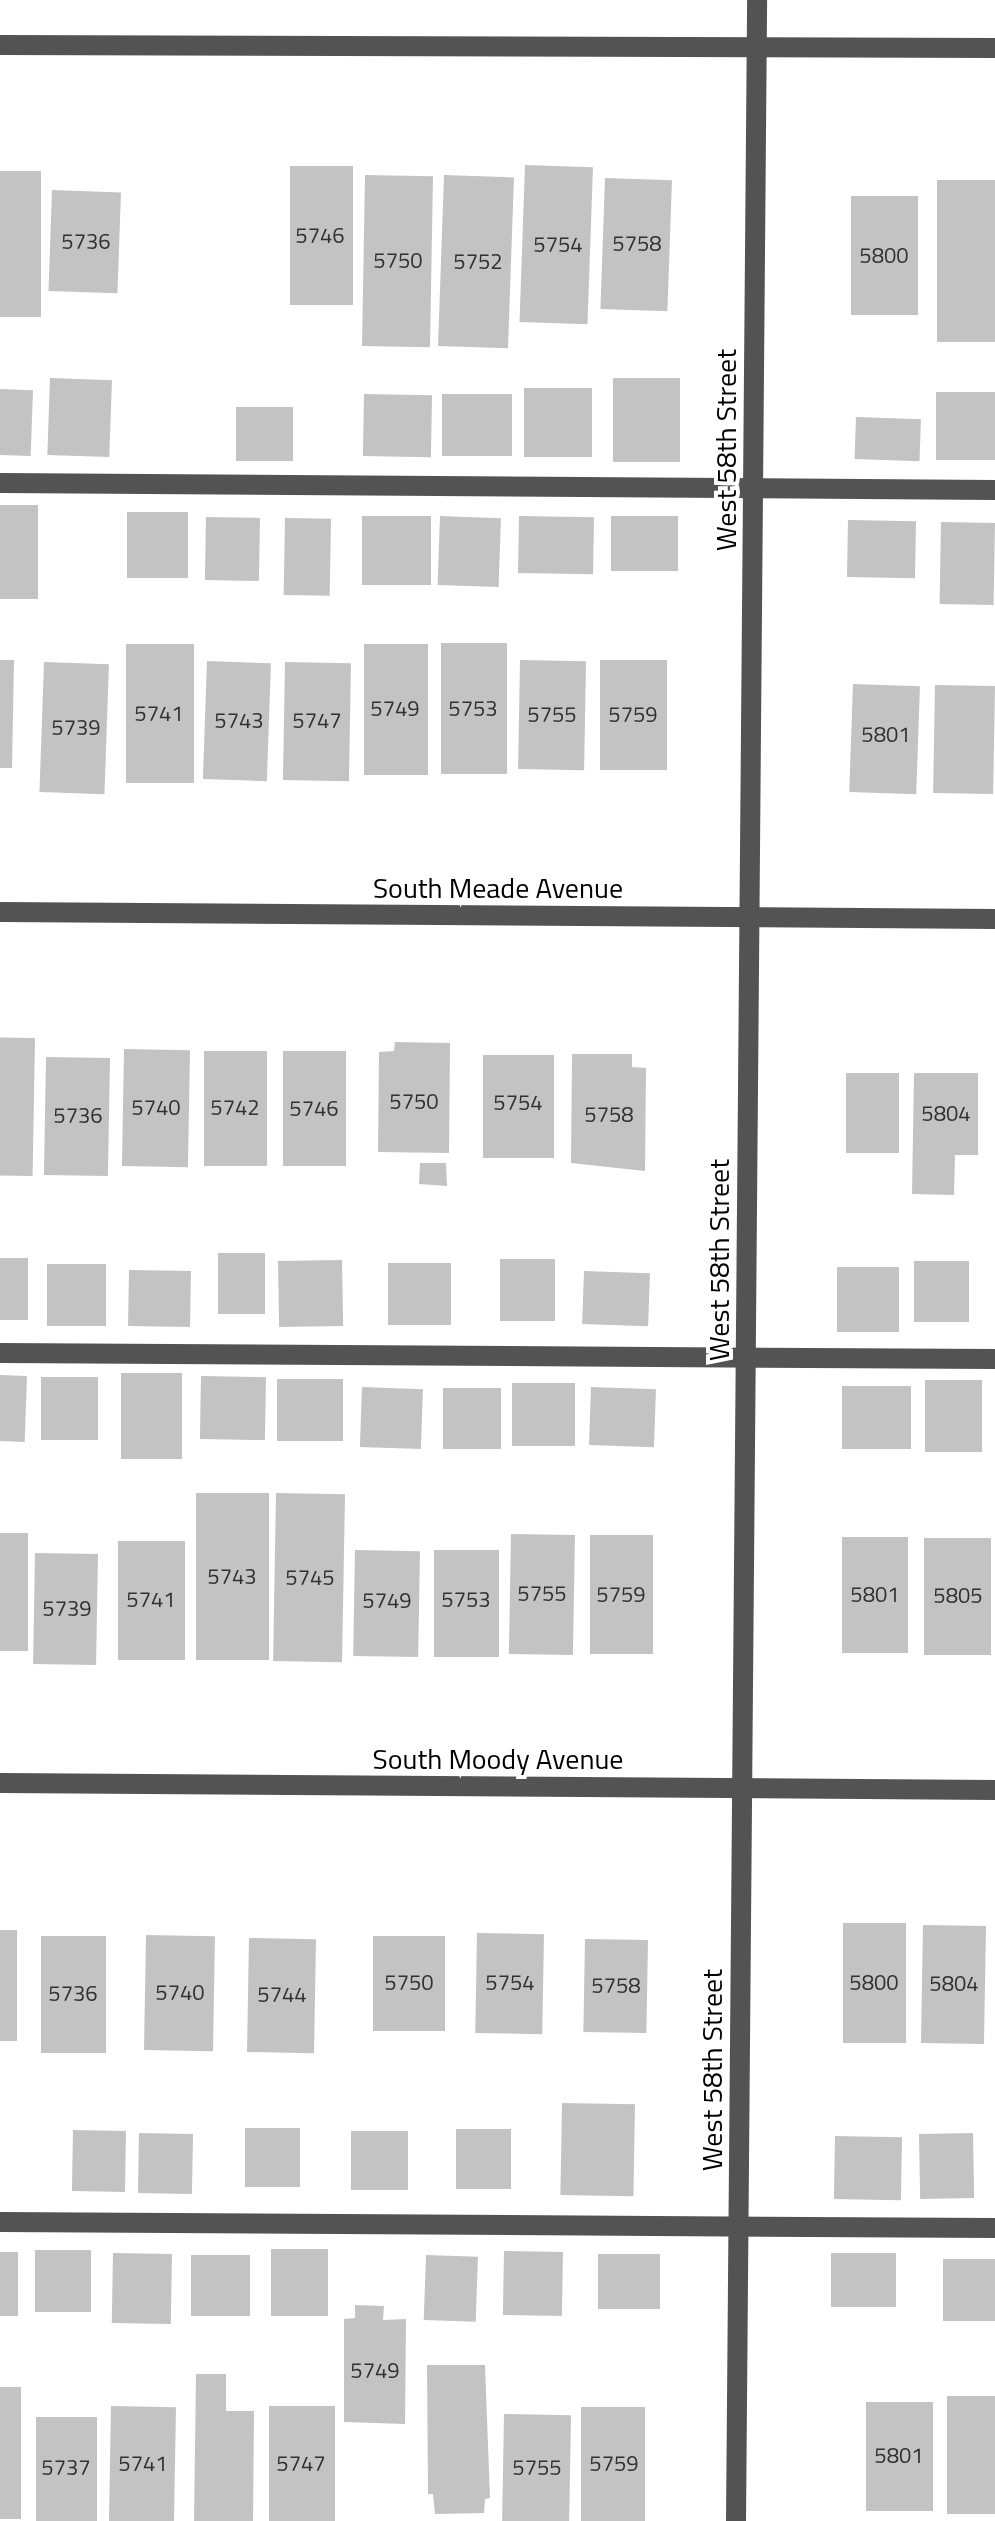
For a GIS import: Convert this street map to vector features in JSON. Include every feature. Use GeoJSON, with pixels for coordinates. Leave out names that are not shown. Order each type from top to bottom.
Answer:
{"type":"FeatureCollection","features":[{"type":"Feature","properties":{"kind":"street","name":"West 58th Street"},"geometry":{"type":"LineString","coordinates":[[736,2521],[758,0]]}},
{"type":"Feature","properties":{"kind":"street"},"geometry":{"type":"LineString","coordinates":[[0,45],[995,48]]}},
{"type":"Feature","properties":{"kind":"street"},"geometry":{"type":"LineString","coordinates":[[0,483],[995,490]]}},
{"type":"Feature","properties":{"kind":"street","name":"South Meade Avenue"},"geometry":{"type":"LineString","coordinates":[[0,912],[995,919]]}},
{"type":"Feature","properties":{"kind":"street"},"geometry":{"type":"LineString","coordinates":[[0,1353],[995,1359]]}},
{"type":"Feature","properties":{"kind":"street","name":"South Moody Avenue"},"geometry":{"type":"LineString","coordinates":[[0,1784],[995,1790]]}},
{"type":"Feature","properties":{"kind":"street"},"geometry":{"type":"LineString","coordinates":[[0,2222],[995,2228]]}},
{"type":"Feature","properties":{"kind":"building"},"geometry":{"type":"Polygon","coordinates":[[[525,165],[593,167],[587,324],[520,322],[525,165]]]}},
{"type":"Feature","properties":{"kind":"building"},"geometry":{"type":"Polygon","coordinates":[[[290,166],[353,166],[353,305],[290,305],[290,166]]]}},
{"type":"Feature","properties":{"kind":"building"},"geometry":{"type":"Polygon","coordinates":[[[0,171],[41,171],[41,317],[0,317],[0,171]]]}},
{"type":"Feature","properties":{"kind":"building"},"geometry":{"type":"Polygon","coordinates":[[[365,175],[433,176],[430,347],[362,346],[365,175]]]}},
{"type":"Feature","properties":{"kind":"building"},"geometry":{"type":"Polygon","coordinates":[[[444,175],[514,177],[508,348],[438,346],[444,175]]]}},
{"type":"Feature","properties":{"kind":"building"},"geometry":{"type":"Polygon","coordinates":[[[605,178],[672,180],[667,311],[600,309],[605,178]]]}},
{"type":"Feature","properties":{"kind":"building"},"geometry":{"type":"Polygon","coordinates":[[[937,180],[995,180],[995,342],[937,342],[937,180]]]}},
{"type":"Feature","properties":{"kind":"building"},"geometry":{"type":"Polygon","coordinates":[[[52,190],[121,192],[117,293],[48,291],[52,190]]]}},
{"type":"Feature","properties":{"kind":"building"},"geometry":{"type":"Polygon","coordinates":[[[851,196],[918,196],[918,315],[851,315],[851,196]]]}},
{"type":"Feature","properties":{"kind":"building"},"geometry":{"type":"Polygon","coordinates":[[[50,378],[112,380],[109,457],[47,455],[50,378]]]}},
{"type":"Feature","properties":{"kind":"building"},"geometry":{"type":"Polygon","coordinates":[[[613,378],[680,378],[680,462],[613,462],[613,378]]]}},
{"type":"Feature","properties":{"kind":"building"},"geometry":{"type":"Polygon","coordinates":[[[524,388],[592,388],[592,457],[524,457],[524,388]]]}},
{"type":"Feature","properties":{"kind":"building"},"geometry":{"type":"Polygon","coordinates":[[[0,389],[33,390],[31,456],[0,455],[0,389]]]}},
{"type":"Feature","properties":{"kind":"building"},"geometry":{"type":"Polygon","coordinates":[[[936,392],[995,392],[995,460],[936,460],[936,392]]]}},
{"type":"Feature","properties":{"kind":"building"},"geometry":{"type":"Polygon","coordinates":[[[364,394],[432,395],[431,457],[363,456],[364,394]]]}},
{"type":"Feature","properties":{"kind":"building"},"geometry":{"type":"Polygon","coordinates":[[[442,394],[512,394],[512,456],[442,456],[442,394]]]}},
{"type":"Feature","properties":{"kind":"building"},"geometry":{"type":"Polygon","coordinates":[[[236,407],[293,407],[293,461],[236,461],[236,407]]]}},
{"type":"Feature","properties":{"kind":"building"},"geometry":{"type":"Polygon","coordinates":[[[856,417],[921,419],[919,461],[855,459],[856,417]]]}},
{"type":"Feature","properties":{"kind":"building"},"geometry":{"type":"Polygon","coordinates":[[[0,505],[38,505],[38,599],[0,599],[0,505]]]}},
{"type":"Feature","properties":{"kind":"building"},"geometry":{"type":"Polygon","coordinates":[[[127,512],[188,512],[188,578],[127,578],[127,512]]]}},
{"type":"Feature","properties":{"kind":"building"},"geometry":{"type":"Polygon","coordinates":[[[362,516],[431,516],[431,585],[362,585],[362,516]]]}},
{"type":"Feature","properties":{"kind":"building"},"geometry":{"type":"Polygon","coordinates":[[[440,516],[501,518],[499,587],[438,585],[440,516]]]}},
{"type":"Feature","properties":{"kind":"building"},"geometry":{"type":"Polygon","coordinates":[[[519,516],[594,517],[593,574],[518,573],[519,516]]]}},
{"type":"Feature","properties":{"kind":"building"},"geometry":{"type":"Polygon","coordinates":[[[611,516],[678,516],[678,571],[611,571],[611,516]]]}},
{"type":"Feature","properties":{"kind":"building"},"geometry":{"type":"Polygon","coordinates":[[[206,517],[260,518],[259,581],[205,580],[206,517]]]}},
{"type":"Feature","properties":{"kind":"building"},"geometry":{"type":"Polygon","coordinates":[[[285,518],[331,519],[330,596],[284,595],[285,518]]]}},
{"type":"Feature","properties":{"kind":"building"},"geometry":{"type":"Polygon","coordinates":[[[848,520],[916,521],[915,578],[847,577],[848,520]]]}},
{"type":"Feature","properties":{"kind":"building"},"geometry":{"type":"Polygon","coordinates":[[[941,522],[995,523],[994,605],[940,604],[941,522]]]}},
{"type":"Feature","properties":{"kind":"building"},"geometry":{"type":"Polygon","coordinates":[[[441,643],[507,643],[507,774],[441,774],[441,643]]]}},
{"type":"Feature","properties":{"kind":"building"},"geometry":{"type":"Polygon","coordinates":[[[126,644],[194,644],[194,783],[126,783],[126,644]]]}},
{"type":"Feature","properties":{"kind":"building"},"geometry":{"type":"Polygon","coordinates":[[[364,644],[428,644],[428,775],[364,775],[364,644]]]}},
{"type":"Feature","properties":{"kind":"building"},"geometry":{"type":"Polygon","coordinates":[[[0,660],[14,660],[12,768],[0,768],[0,660]]]}},
{"type":"Feature","properties":{"kind":"building"},"geometry":{"type":"Polygon","coordinates":[[[520,660],[586,661],[584,770],[518,769],[520,660]]]}},
{"type":"Feature","properties":{"kind":"building"},"geometry":{"type":"Polygon","coordinates":[[[600,660],[667,660],[667,770],[600,770],[600,660]]]}},
{"type":"Feature","properties":{"kind":"building"},"geometry":{"type":"Polygon","coordinates":[[[207,661],[271,663],[267,781],[203,779],[207,661]]]}},
{"type":"Feature","properties":{"kind":"building"},"geometry":{"type":"Polygon","coordinates":[[[44,662],[109,664],[104,794],[39,792],[44,662]]]}},
{"type":"Feature","properties":{"kind":"building"},"geometry":{"type":"Polygon","coordinates":[[[285,662],[351,663],[349,781],[283,780],[285,662]]]}},
{"type":"Feature","properties":{"kind":"building"},"geometry":{"type":"Polygon","coordinates":[[[853,684],[920,686],[916,794],[849,792],[853,684]]]}},
{"type":"Feature","properties":{"kind":"building"},"geometry":{"type":"Polygon","coordinates":[[[935,685],[995,686],[993,794],[933,793],[935,685]]]}},
{"type":"Feature","properties":{"kind":"building"},"geometry":{"type":"Polygon","coordinates":[[[0,1037],[35,1038],[33,1176],[0,1175],[0,1037]]]}},
{"type":"Feature","properties":{"kind":"building"},"geometry":{"type":"Polygon","coordinates":[[[395,1042],[450,1043],[449,1153],[378,1152],[379,1052],[394,1051],[395,1042]]]}},
{"type":"Feature","properties":{"kind":"building"},"geometry":{"type":"Polygon","coordinates":[[[124,1049],[190,1050],[188,1167],[122,1166],[124,1049]]]}},
{"type":"Feature","properties":{"kind":"building"},"geometry":{"type":"Polygon","coordinates":[[[204,1051],[267,1051],[267,1166],[204,1166],[204,1051]]]}},
{"type":"Feature","properties":{"kind":"building"},"geometry":{"type":"Polygon","coordinates":[[[283,1051],[346,1051],[346,1166],[283,1166],[283,1051]]]}},
{"type":"Feature","properties":{"kind":"building"},"geometry":{"type":"Polygon","coordinates":[[[572,1054],[632,1054],[632,1067],[646,1068],[645,1171],[571,1163],[572,1054]]]}},
{"type":"Feature","properties":{"kind":"building"},"geometry":{"type":"Polygon","coordinates":[[[483,1055],[554,1055],[554,1158],[483,1158],[483,1055]]]}},
{"type":"Feature","properties":{"kind":"building"},"geometry":{"type":"Polygon","coordinates":[[[46,1057],[110,1058],[108,1176],[44,1175],[46,1057]]]}},
{"type":"Feature","properties":{"kind":"building"},"geometry":{"type":"Polygon","coordinates":[[[846,1073],[899,1073],[899,1153],[846,1153],[846,1073]]]}},
{"type":"Feature","properties":{"kind":"building"},"geometry":{"type":"Polygon","coordinates":[[[914,1073],[978,1073],[978,1155],[955,1155],[954,1195],[912,1194],[914,1073]]]}},
{"type":"Feature","properties":{"kind":"building"},"geometry":{"type":"Polygon","coordinates":[[[420,1163],[446,1163],[447,1186],[419,1184],[420,1163]]]}},
{"type":"Feature","properties":{"kind":"building"},"geometry":{"type":"Polygon","coordinates":[[[218,1253],[265,1253],[265,1314],[218,1314],[218,1253]]]}},
{"type":"Feature","properties":{"kind":"building"},"geometry":{"type":"Polygon","coordinates":[[[0,1258],[28,1258],[28,1320],[0,1320],[0,1258]]]}},
{"type":"Feature","properties":{"kind":"building"},"geometry":{"type":"Polygon","coordinates":[[[500,1259],[555,1259],[555,1321],[500,1321],[500,1259]]]}},
{"type":"Feature","properties":{"kind":"building"},"geometry":{"type":"Polygon","coordinates":[[[342,1260],[343,1326],[279,1327],[278,1261],[342,1260]]]}},
{"type":"Feature","properties":{"kind":"building"},"geometry":{"type":"Polygon","coordinates":[[[914,1261],[969,1261],[969,1322],[914,1322],[914,1261]]]}},
{"type":"Feature","properties":{"kind":"building"},"geometry":{"type":"Polygon","coordinates":[[[388,1263],[451,1263],[451,1325],[388,1325],[388,1263]]]}},
{"type":"Feature","properties":{"kind":"building"},"geometry":{"type":"Polygon","coordinates":[[[47,1264],[106,1264],[106,1326],[47,1326],[47,1264]]]}},
{"type":"Feature","properties":{"kind":"building"},"geometry":{"type":"Polygon","coordinates":[[[837,1267],[899,1267],[899,1332],[837,1332],[837,1267]]]}},
{"type":"Feature","properties":{"kind":"building"},"geometry":{"type":"Polygon","coordinates":[[[129,1270],[191,1271],[190,1327],[128,1326],[129,1270]]]}},
{"type":"Feature","properties":{"kind":"building"},"geometry":{"type":"Polygon","coordinates":[[[584,1271],[650,1273],[648,1326],[582,1324],[584,1271]]]}},
{"type":"Feature","properties":{"kind":"building"},"geometry":{"type":"Polygon","coordinates":[[[121,1373],[182,1373],[182,1459],[121,1459],[121,1373]]]}},
{"type":"Feature","properties":{"kind":"building"},"geometry":{"type":"Polygon","coordinates":[[[0,1375],[27,1376],[25,1442],[0,1441],[0,1375]]]}},
{"type":"Feature","properties":{"kind":"building"},"geometry":{"type":"Polygon","coordinates":[[[201,1376],[266,1377],[265,1440],[200,1439],[201,1376]]]}},
{"type":"Feature","properties":{"kind":"building"},"geometry":{"type":"Polygon","coordinates":[[[41,1377],[98,1377],[98,1440],[41,1440],[41,1377]]]}},
{"type":"Feature","properties":{"kind":"building"},"geometry":{"type":"Polygon","coordinates":[[[277,1379],[343,1379],[343,1441],[277,1441],[277,1379]]]}},
{"type":"Feature","properties":{"kind":"building"},"geometry":{"type":"Polygon","coordinates":[[[925,1380],[982,1380],[982,1452],[925,1452],[925,1380]]]}},
{"type":"Feature","properties":{"kind":"building"},"geometry":{"type":"Polygon","coordinates":[[[512,1383],[575,1383],[575,1446],[512,1446],[512,1383]]]}},
{"type":"Feature","properties":{"kind":"building"},"geometry":{"type":"Polygon","coordinates":[[[842,1386],[911,1386],[911,1449],[842,1449],[842,1386]]]}},
{"type":"Feature","properties":{"kind":"building"},"geometry":{"type":"Polygon","coordinates":[[[362,1387],[423,1389],[421,1449],[360,1447],[362,1387]]]}},
{"type":"Feature","properties":{"kind":"building"},"geometry":{"type":"Polygon","coordinates":[[[591,1387],[656,1389],[654,1447],[589,1445],[591,1387]]]}},
{"type":"Feature","properties":{"kind":"building"},"geometry":{"type":"Polygon","coordinates":[[[443,1388],[501,1388],[501,1449],[443,1449],[443,1388]]]}},
{"type":"Feature","properties":{"kind":"building"},"geometry":{"type":"Polygon","coordinates":[[[196,1493],[269,1493],[269,1660],[196,1660],[196,1493]]]}},
{"type":"Feature","properties":{"kind":"building"},"geometry":{"type":"Polygon","coordinates":[[[276,1493],[345,1494],[342,1662],[273,1661],[276,1493]]]}},
{"type":"Feature","properties":{"kind":"building"},"geometry":{"type":"Polygon","coordinates":[[[0,1533],[28,1533],[28,1651],[0,1651],[0,1533]]]}},
{"type":"Feature","properties":{"kind":"building"},"geometry":{"type":"Polygon","coordinates":[[[511,1534],[575,1535],[573,1655],[509,1654],[511,1534]]]}},
{"type":"Feature","properties":{"kind":"building"},"geometry":{"type":"Polygon","coordinates":[[[590,1535],[653,1535],[653,1654],[590,1654],[590,1535]]]}},
{"type":"Feature","properties":{"kind":"building"},"geometry":{"type":"Polygon","coordinates":[[[842,1537],[908,1537],[908,1653],[842,1653],[842,1537]]]}},
{"type":"Feature","properties":{"kind":"building"},"geometry":{"type":"Polygon","coordinates":[[[924,1538],[991,1538],[991,1655],[924,1655],[924,1538]]]}},
{"type":"Feature","properties":{"kind":"building"},"geometry":{"type":"Polygon","coordinates":[[[118,1541],[185,1541],[185,1660],[118,1660],[118,1541]]]}},
{"type":"Feature","properties":{"kind":"building"},"geometry":{"type":"Polygon","coordinates":[[[355,1550],[420,1551],[418,1657],[353,1656],[355,1550]]]}},
{"type":"Feature","properties":{"kind":"building"},"geometry":{"type":"Polygon","coordinates":[[[434,1550],[499,1550],[499,1657],[434,1657],[434,1550]]]}},
{"type":"Feature","properties":{"kind":"building"},"geometry":{"type":"Polygon","coordinates":[[[35,1553],[98,1554],[96,1665],[33,1664],[35,1553]]]}},
{"type":"Feature","properties":{"kind":"building"},"geometry":{"type":"Polygon","coordinates":[[[843,1923],[906,1923],[906,2043],[843,2043],[843,1923]]]}},
{"type":"Feature","properties":{"kind":"building"},"geometry":{"type":"Polygon","coordinates":[[[923,1925],[986,1926],[984,2044],[921,2043],[923,1925]]]}},
{"type":"Feature","properties":{"kind":"building"},"geometry":{"type":"Polygon","coordinates":[[[0,1930],[17,1930],[17,2041],[0,2041],[0,1930]]]}},
{"type":"Feature","properties":{"kind":"building"},"geometry":{"type":"Polygon","coordinates":[[[477,1933],[544,1934],[542,2034],[475,2033],[477,1933]]]}},
{"type":"Feature","properties":{"kind":"building"},"geometry":{"type":"Polygon","coordinates":[[[146,1935],[215,1936],[213,2051],[144,2050],[146,1935]]]}},
{"type":"Feature","properties":{"kind":"building"},"geometry":{"type":"Polygon","coordinates":[[[41,1936],[106,1936],[106,2053],[41,2053],[41,1936]]]}},
{"type":"Feature","properties":{"kind":"building"},"geometry":{"type":"Polygon","coordinates":[[[373,1936],[445,1936],[445,2031],[373,2031],[373,1936]]]}},
{"type":"Feature","properties":{"kind":"building"},"geometry":{"type":"Polygon","coordinates":[[[249,1938],[316,1939],[314,2053],[247,2052],[249,1938]]]}},
{"type":"Feature","properties":{"kind":"building"},"geometry":{"type":"Polygon","coordinates":[[[585,1939],[648,1940],[646,2033],[583,2032],[585,1939]]]}},
{"type":"Feature","properties":{"kind":"building"},"geometry":{"type":"Polygon","coordinates":[[[562,2103],[635,2104],[633,2196],[560,2195],[562,2103]]]}},
{"type":"Feature","properties":{"kind":"building"},"geometry":{"type":"Polygon","coordinates":[[[245,2128],[300,2128],[300,2187],[245,2187],[245,2128]]]}},
{"type":"Feature","properties":{"kind":"building"},"geometry":{"type":"Polygon","coordinates":[[[456,2129],[511,2129],[511,2189],[456,2189],[456,2129]]]}},
{"type":"Feature","properties":{"kind":"building"},"geometry":{"type":"Polygon","coordinates":[[[73,2130],[126,2131],[125,2192],[72,2191],[73,2130]]]}},
{"type":"Feature","properties":{"kind":"building"},"geometry":{"type":"Polygon","coordinates":[[[351,2131],[408,2131],[408,2190],[351,2190],[351,2131]]]}},
{"type":"Feature","properties":{"kind":"building"},"geometry":{"type":"Polygon","coordinates":[[[139,2133],[193,2134],[192,2194],[138,2193],[139,2133]]]}},
{"type":"Feature","properties":{"kind":"building"},"geometry":{"type":"Polygon","coordinates":[[[973,2133],[974,2198],[920,2199],[919,2134],[973,2133]]]}},
{"type":"Feature","properties":{"kind":"building"},"geometry":{"type":"Polygon","coordinates":[[[835,2136],[902,2137],[901,2200],[834,2199],[835,2136]]]}},
{"type":"Feature","properties":{"kind":"building"},"geometry":{"type":"Polygon","coordinates":[[[271,2249],[328,2249],[328,2316],[271,2316],[271,2249]]]}},
{"type":"Feature","properties":{"kind":"building"},"geometry":{"type":"Polygon","coordinates":[[[35,2250],[91,2250],[91,2312],[35,2312],[35,2250]]]}},
{"type":"Feature","properties":{"kind":"building"},"geometry":{"type":"Polygon","coordinates":[[[504,2251],[563,2252],[562,2316],[503,2315],[504,2251]]]}},
{"type":"Feature","properties":{"kind":"building"},"geometry":{"type":"Polygon","coordinates":[[[0,2252],[18,2252],[18,2316],[0,2316],[0,2252]]]}},
{"type":"Feature","properties":{"kind":"building"},"geometry":{"type":"Polygon","coordinates":[[[113,2253],[172,2254],[171,2324],[112,2323],[113,2253]]]}},
{"type":"Feature","properties":{"kind":"building"},"geometry":{"type":"Polygon","coordinates":[[[831,2253],[896,2253],[896,2307],[831,2307],[831,2253]]]}},
{"type":"Feature","properties":{"kind":"building"},"geometry":{"type":"Polygon","coordinates":[[[598,2254],[660,2254],[660,2309],[598,2309],[598,2254]]]}},
{"type":"Feature","properties":{"kind":"building"},"geometry":{"type":"Polygon","coordinates":[[[191,2255],[250,2255],[250,2316],[191,2316],[191,2255]]]}},
{"type":"Feature","properties":{"kind":"building"},"geometry":{"type":"Polygon","coordinates":[[[426,2255],[478,2257],[476,2322],[424,2320],[426,2255]]]}},
{"type":"Feature","properties":{"kind":"building"},"geometry":{"type":"Polygon","coordinates":[[[943,2259],[995,2259],[995,2321],[943,2321],[943,2259]]]}},
{"type":"Feature","properties":{"kind":"building"},"geometry":{"type":"Polygon","coordinates":[[[355,2305],[384,2306],[383,2320],[406,2319],[405,2424],[344,2422],[344,2319],[355,2318],[355,2305]]]}},
{"type":"Feature","properties":{"kind":"building"},"geometry":{"type":"Polygon","coordinates":[[[427,2365],[485,2365],[490,2498],[485,2499],[484,2513],[435,2514],[433,2494],[428,2494],[427,2365]]]}},
{"type":"Feature","properties":{"kind":"building"},"geometry":{"type":"Polygon","coordinates":[[[196,2374],[226,2374],[226,2411],[254,2411],[253,2521],[194,2521],[196,2374]]]}},
{"type":"Feature","properties":{"kind":"building"},"geometry":{"type":"Polygon","coordinates":[[[0,2387],[21,2387],[21,2519],[0,2519],[0,2387]]]}},
{"type":"Feature","properties":{"kind":"building"},"geometry":{"type":"Polygon","coordinates":[[[947,2396],[995,2396],[995,2514],[947,2514],[947,2396]]]}},
{"type":"Feature","properties":{"kind":"building"},"geometry":{"type":"Polygon","coordinates":[[[866,2402],[933,2402],[933,2511],[866,2511],[866,2402]]]}},
{"type":"Feature","properties":{"kind":"building"},"geometry":{"type":"Polygon","coordinates":[[[111,2406],[176,2407],[174,2521],[109,2521],[111,2406]]]}},
{"type":"Feature","properties":{"kind":"building"},"geometry":{"type":"Polygon","coordinates":[[[269,2406],[335,2406],[335,2521],[269,2521],[269,2406]]]}},
{"type":"Feature","properties":{"kind":"building"},"geometry":{"type":"Polygon","coordinates":[[[581,2407],[645,2407],[645,2521],[581,2521],[581,2407]]]}},
{"type":"Feature","properties":{"kind":"building"},"geometry":{"type":"Polygon","coordinates":[[[504,2414],[571,2415],[569,2521],[502,2521],[504,2414]]]}},
{"type":"Feature","properties":{"kind":"building"},"geometry":{"type":"Polygon","coordinates":[[[36,2417],[97,2417],[97,2521],[36,2521],[36,2417]]]}}]}
